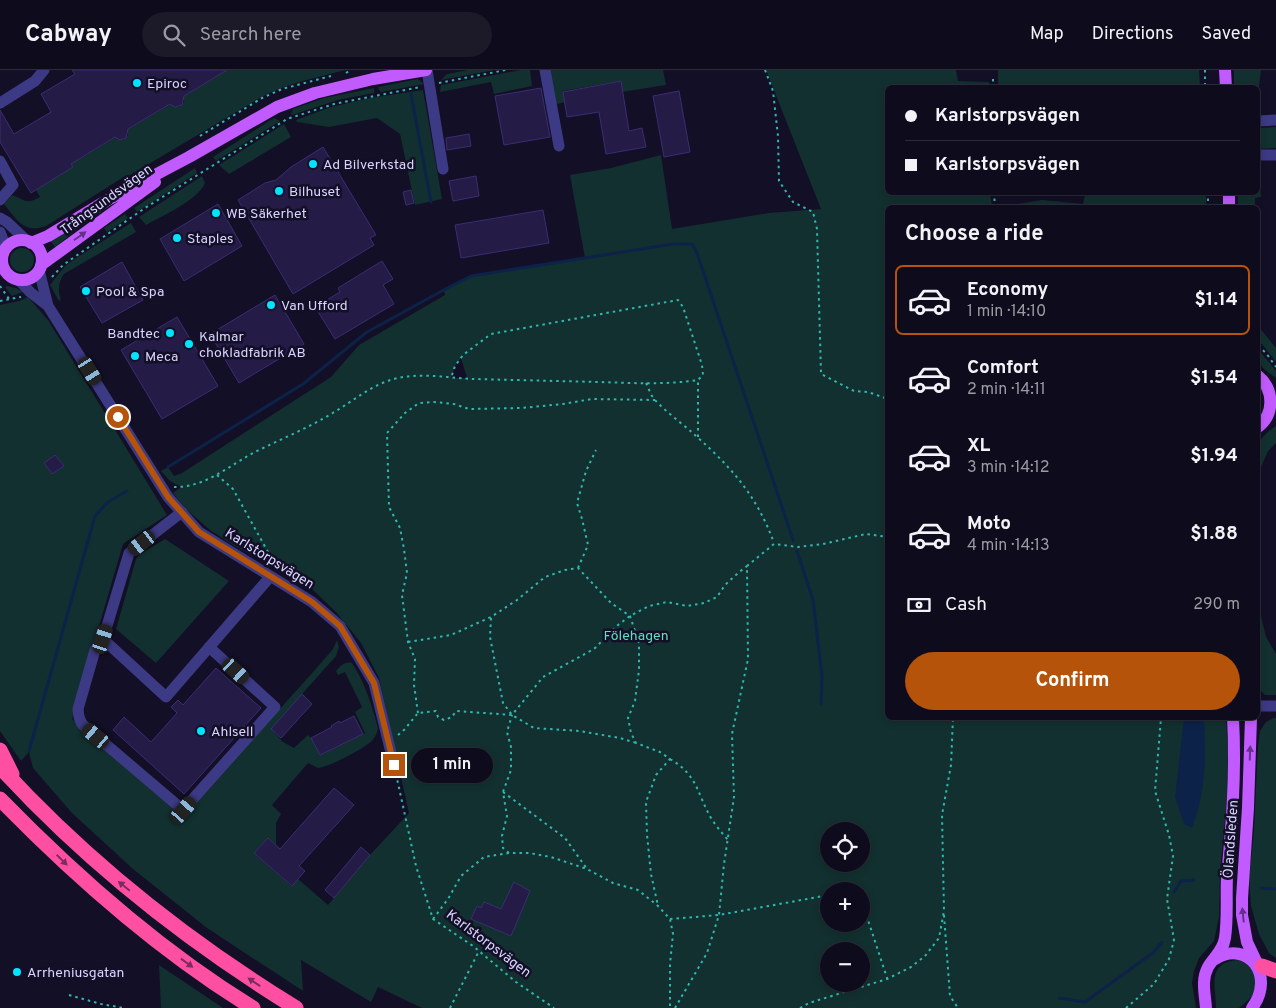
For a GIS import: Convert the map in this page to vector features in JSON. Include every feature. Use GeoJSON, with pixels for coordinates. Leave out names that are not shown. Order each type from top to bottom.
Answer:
{"type":"FeatureCollection","features":[{"type":"Feature","properties":{"kind":"highway"},"geometry":{"type":"LineString","coordinates":[[0,750],[18,786]]}},
{"type":"Feature","properties":{"kind":"highway"},"geometry":{"type":"LineString","coordinates":[[0,767],[73,841],[167,920],[217,957],[296,1008]]}},
{"type":"Feature","properties":{"kind":"highway"},"geometry":{"type":"LineString","coordinates":[[0,798],[101,896],[161,944],[253,1008]]}},
{"type":"Feature","properties":{"kind":"main road","name":"Trångsundsvägen"},"geometry":{"type":"LineString","coordinates":[[29,242],[48,236],[277,107],[372,75],[426,70]]}},
{"type":"Feature","properties":{"kind":"main road"},"geometry":{"type":"LineString","coordinates":[[1225,70],[1226,85]]}},
{"type":"Feature","properties":{"kind":"main road","name":"Trångsundsvägen"},"geometry":{"type":"LineString","coordinates":[[40,267],[189,157]]}},
{"type":"Feature","properties":{"kind":"main road"},"geometry":{"type":"LineString","coordinates":[[16,241],[29,242],[41,254],[40,267],[32,277],[10,280],[2,265],[3,253],[16,241]]}},
{"type":"Feature","properties":{"kind":"main road"},"geometry":{"type":"LineString","coordinates":[[1260,425],[1271,416],[1270,395],[1264,380]]}},
{"type":"Feature","properties":{"kind":"main road","name":"Ölandsleden"},"geometry":{"type":"LineString","coordinates":[[1206,1008],[1203,987],[1204,976],[1224,944],[1225,938],[1227,884],[1234,801],[1233,720]]}},
{"type":"Feature","properties":{"kind":"main road","name":"Ölandsleden"},"geometry":{"type":"LineString","coordinates":[[1251,720],[1242,915],[1248,942],[1265,966],[1266,980],[1261,998],[1252,1008]]}},
{"type":"Feature","properties":{"kind":"main road"},"geometry":{"type":"LineString","coordinates":[[1215,959],[1222,955],[1238,954],[1265,966]]}},
{"type":"Feature","properties":{"kind":"street"},"geometry":{"type":"LineString","coordinates":[[0,103],[35,81],[44,70]]}},
{"type":"Feature","properties":{"kind":"street"},"geometry":{"type":"LineString","coordinates":[[426,70],[443,169]]}},
{"type":"Feature","properties":{"kind":"street"},"geometry":{"type":"LineString","coordinates":[[545,70],[559,146]]}},
{"type":"Feature","properties":{"kind":"street"},"geometry":{"type":"LineString","coordinates":[[1260,121],[1276,120]]}},
{"type":"Feature","properties":{"kind":"street"},"geometry":{"type":"LineString","coordinates":[[1260,155],[1276,155]]}},
{"type":"Feature","properties":{"kind":"street"},"geometry":{"type":"LineString","coordinates":[[0,161],[13,186],[0,200]]}},
{"type":"Feature","properties":{"kind":"street"},"geometry":{"type":"LineString","coordinates":[[0,218],[29,242]]}},
{"type":"Feature","properties":{"kind":"street"},"geometry":{"type":"LineString","coordinates":[[0,232],[3,253]]}},
{"type":"Feature","properties":{"kind":"street","name":"Karlstorpsvägen"},"geometry":{"type":"LineString","coordinates":[[40,267],[48,306],[161,486],[182,512],[199,532],[312,602],[340,626],[374,683],[394,765]]}},
{"type":"Feature","properties":{"kind":"street","name":"Karlstorpsvägen"},"geometry":{"type":"LineString","coordinates":[[10,280],[48,306]]}},
{"type":"Feature","properties":{"kind":"street"},"geometry":{"type":"LineString","coordinates":[[182,512],[129,553],[103,639],[95,650],[78,709],[82,724],[184,810],[275,707],[209,647]]}},
{"type":"Feature","properties":{"kind":"street"},"geometry":{"type":"LineString","coordinates":[[103,639],[166,697],[270,577]]}},
{"type":"Feature","properties":{"kind":"street"},"geometry":{"type":"LineString","coordinates":[[1260,706],[1276,706]]}},
{"type":"Feature","properties":{"kind":"path"},"geometry":{"type":"LineString","coordinates":[[42,284],[50,280],[63,265],[145,208],[287,119],[334,104],[506,70]]}},
{"type":"Feature","properties":{"kind":"path"},"geometry":{"type":"LineString","coordinates":[[765,70],[773,91],[778,136],[779,181],[793,202],[813,212],[817,229],[821,374],[854,391],[868,392],[885,398]]}},
{"type":"Feature","properties":{"kind":"path"},"geometry":{"type":"LineString","coordinates":[[1205,70],[1205,85]]}},
{"type":"Feature","properties":{"kind":"path"},"geometry":{"type":"LineString","coordinates":[[993,78],[993,85]]}},
{"type":"Feature","properties":{"kind":"path"},"geometry":{"type":"LineString","coordinates":[[0,286],[9,300]]}},
{"type":"Feature","properties":{"kind":"path"},"geometry":{"type":"LineString","coordinates":[[0,301],[19,298],[30,292]]}},
{"type":"Feature","properties":{"kind":"path"},"geometry":{"type":"LineString","coordinates":[[161,486],[181,487],[207,480],[290,434],[310,426],[382,383],[395,379],[414,376],[451,378],[646,383],[698,380],[703,375],[702,365],[683,307],[678,300],[491,334],[463,355],[455,366],[451,378]]}},
{"type":"Feature","properties":{"kind":"path"},"geometry":{"type":"LineString","coordinates":[[1260,348],[1276,367]]}},
{"type":"Feature","properties":{"kind":"path"},"geometry":{"type":"LineString","coordinates":[[698,380],[698,437]]}},
{"type":"Feature","properties":{"kind":"path"},"geometry":{"type":"LineString","coordinates":[[646,383],[655,400],[698,437],[732,470],[751,494],[766,521],[774,544]]}},
{"type":"Feature","properties":{"kind":"path"},"geometry":{"type":"LineString","coordinates":[[389,739],[396,737],[404,730],[418,712],[414,685],[415,660],[408,642],[402,595],[406,573],[404,549],[400,528],[389,507],[387,433],[405,413],[418,403],[447,404],[469,409],[521,408],[592,399],[655,400]]}},
{"type":"Feature","properties":{"kind":"path"},"geometry":{"type":"LineString","coordinates":[[578,568],[588,546],[582,518],[576,503],[586,471],[596,450]]}},
{"type":"Feature","properties":{"kind":"path"},"geometry":{"type":"LineString","coordinates":[[217,475],[233,490],[268,552],[272,562],[270,577]]}},
{"type":"Feature","properties":{"kind":"path"},"geometry":{"type":"LineString","coordinates":[[509,853],[503,848],[502,836],[506,816],[504,792],[512,770],[511,747],[507,732],[512,715],[543,677],[594,649],[618,625],[649,606],[666,602],[687,606],[704,603],[717,597],[725,585],[738,572],[774,544],[798,547],[823,544],[866,534],[885,537]]}},
{"type":"Feature","properties":{"kind":"path"},"geometry":{"type":"LineString","coordinates":[[674,1008],[707,953],[719,915],[734,797],[732,734],[748,659],[747,566]]}},
{"type":"Feature","properties":{"kind":"path"},"geometry":{"type":"LineString","coordinates":[[408,642],[452,636],[491,617],[517,600],[545,577],[578,568]]}},
{"type":"Feature","properties":{"kind":"path"},"geometry":{"type":"LineString","coordinates":[[578,568],[611,602],[630,616],[640,643],[636,701],[628,718],[631,733],[636,743]]}},
{"type":"Feature","properties":{"kind":"path"},"geometry":{"type":"LineString","coordinates":[[491,617],[490,637],[503,703],[512,715],[534,728],[579,731],[620,738],[660,752],[682,766],[698,788],[711,818],[728,840]]}},
{"type":"Feature","properties":{"kind":"path"},"geometry":{"type":"LineString","coordinates":[[418,712],[436,711],[438,717],[444,720],[452,717],[456,711],[512,715]]}},
{"type":"Feature","properties":{"kind":"path"},"geometry":{"type":"LineString","coordinates":[[953,720],[951,765],[942,815],[944,911],[950,996],[958,1008]]}},
{"type":"Feature","properties":{"kind":"path"},"geometry":{"type":"LineString","coordinates":[[1126,1008],[1154,984],[1169,959],[1174,940],[1167,899],[1173,856],[1169,834],[1154,791],[1161,720]]}},
{"type":"Feature","properties":{"kind":"path"},"geometry":{"type":"LineString","coordinates":[[658,906],[651,874],[646,802],[656,775],[670,759]]}},
{"type":"Feature","properties":{"kind":"path","name":"Karlstorpsvägen"},"geometry":{"type":"LineString","coordinates":[[394,765],[416,866],[433,919],[474,946],[516,982],[554,1008]]}},
{"type":"Feature","properties":{"kind":"path"},"geometry":{"type":"LineString","coordinates":[[504,792],[564,838],[587,870]]}},
{"type":"Feature","properties":{"kind":"path"},"geometry":{"type":"LineString","coordinates":[[433,919],[448,899],[461,876],[484,857],[509,853],[529,853],[550,857],[587,870],[613,884],[638,890],[658,906],[670,919],[672,934],[670,1008]]}},
{"type":"Feature","properties":{"kind":"path"},"geometry":{"type":"LineString","coordinates":[[670,919],[719,915],[820,897]]}},
{"type":"Feature","properties":{"kind":"path"},"geometry":{"type":"LineString","coordinates":[[800,1008],[809,1003],[887,979],[911,968],[925,956],[938,938],[944,911]]}},
{"type":"Feature","properties":{"kind":"path"},"geometry":{"type":"LineString","coordinates":[[870,926],[887,979]]}},
{"type":"Feature","properties":{"kind":"path"},"geometry":{"type":"LineString","coordinates":[[450,1008],[479,951]]}},
{"type":"Feature","properties":{"kind":"path"},"geometry":{"type":"LineString","coordinates":[[69,995],[124,1008]]}},
{"type":"Feature","properties":{"kind":"green space"},"geometry":{"type":"Polygon","coordinates":[[[227,70],[346,70],[293,84],[263,96],[132,174],[122,178],[46,226],[38,228],[26,227],[17,220],[4,204],[12,195],[28,201],[40,197],[36,190],[73,167],[69,161],[80,159],[116,137],[119,140],[123,140],[128,135],[127,130],[171,104],[179,107],[184,102],[183,97],[227,70]]]}},
{"type":"Feature","properties":{"kind":"green space"},"geometry":{"type":"Polygon","coordinates":[[[468,70],[495,70],[441,80],[447,74],[468,70]]]}},
{"type":"Feature","properties":{"kind":"green space"},"geometry":{"type":"Polygon","coordinates":[[[530,70],[532,86],[494,94],[491,82],[440,92],[441,85],[530,70]]]}},
{"type":"Feature","properties":{"kind":"green space"},"geometry":{"type":"Polygon","coordinates":[[[548,70],[663,70],[666,85],[622,92],[620,81],[563,91],[565,102],[558,104],[556,103],[548,70]]]}},
{"type":"Feature","properties":{"kind":"green space","name":"Fölehagen"},"geometry":{"type":"Polygon","coordinates":[[[766,70],[956,70],[958,81],[989,82],[989,85],[885,85],[885,195],[990,195],[992,205],[885,205],[885,720],[1226,720],[1228,753],[1227,798],[1220,873],[1219,917],[1214,941],[1199,958],[1194,971],[1192,983],[1196,1008],[422,1008],[378,987],[371,1002],[301,960],[303,991],[207,928],[133,869],[72,813],[33,768],[29,752],[21,761],[0,731],[0,305],[28,297],[48,320],[167,515],[123,544],[72,719],[183,816],[314,671],[333,649],[337,640],[339,647],[336,656],[271,729],[283,742],[294,748],[308,735],[320,755],[365,733],[355,712],[362,707],[345,672],[338,675],[336,671],[343,664],[352,663],[361,678],[376,719],[378,728],[375,737],[358,751],[329,765],[318,768],[308,763],[272,805],[281,814],[276,823],[276,845],[268,838],[254,853],[291,886],[298,879],[328,905],[370,855],[409,813],[379,678],[361,643],[336,612],[313,590],[210,530],[187,510],[173,493],[181,487],[170,481],[161,471],[168,467],[174,476],[182,473],[331,377],[359,345],[445,295],[444,290],[471,276],[585,258],[570,175],[611,168],[661,155],[672,229],[769,213],[821,209],[766,70]],[[461,358],[455,366],[451,378],[467,378],[461,358]]]}},
{"type":"Feature","properties":{"kind":"green space"},"geometry":{"type":"Polygon","coordinates":[[[998,70],[1199,70],[1200,85],[998,85],[998,70]]]}},
{"type":"Feature","properties":{"kind":"green space"},"geometry":{"type":"Polygon","coordinates":[[[1234,70],[1261,70],[1259,85],[1234,85],[1234,70]]]}},
{"type":"Feature","properties":{"kind":"green space"},"geometry":{"type":"Polygon","coordinates":[[[418,79],[424,84],[381,92],[378,87],[418,79]]]}},
{"type":"Feature","properties":{"kind":"green space"},"geometry":{"type":"Polygon","coordinates":[[[374,88],[374,93],[338,100],[291,114],[293,109],[324,98],[374,88]]]}},
{"type":"Feature","properties":{"kind":"green space"},"geometry":{"type":"Polygon","coordinates":[[[423,90],[442,199],[415,205],[400,134],[377,118],[329,127],[297,122],[296,120],[331,107],[370,98],[423,90]]]}},
{"type":"Feature","properties":{"kind":"green space"},"geometry":{"type":"Polygon","coordinates":[[[274,118],[280,121],[216,161],[213,157],[274,118]]]}},
{"type":"Feature","properties":{"kind":"green space"},"geometry":{"type":"Polygon","coordinates":[[[284,124],[291,137],[229,174],[219,165],[284,124]]]}},
{"type":"Feature","properties":{"kind":"green space"},"geometry":{"type":"Polygon","coordinates":[[[1276,127],[1276,148],[1260,149],[1260,128],[1276,127]]]}},
{"type":"Feature","properties":{"kind":"green space"},"geometry":{"type":"Polygon","coordinates":[[[195,168],[197,173],[137,212],[134,208],[195,168]]]}},
{"type":"Feature","properties":{"kind":"green space"},"geometry":{"type":"Polygon","coordinates":[[[202,176],[205,183],[201,189],[179,207],[146,225],[139,217],[202,176]]]}},
{"type":"Feature","properties":{"kind":"green space"},"geometry":{"type":"Polygon","coordinates":[[[1260,184],[1261,197],[1255,198],[1255,205],[1238,205],[1238,195],[1260,195],[1260,184]]]}},
{"type":"Feature","properties":{"kind":"green space"},"geometry":{"type":"Polygon","coordinates":[[[1085,195],[1206,195],[1206,205],[1011,205],[1042,200],[1083,204],[1085,195]]]}},
{"type":"Feature","properties":{"kind":"green space"},"geometry":{"type":"Polygon","coordinates":[[[113,204],[55,247],[50,240],[113,204]]]}},
{"type":"Feature","properties":{"kind":"green space"},"geometry":{"type":"Polygon","coordinates":[[[125,214],[128,218],[107,232],[104,228],[125,214]]]}},
{"type":"Feature","properties":{"kind":"green space"},"geometry":{"type":"Polygon","coordinates":[[[131,223],[136,232],[64,274],[59,286],[61,299],[59,301],[50,285],[65,266],[131,223]]]}},
{"type":"Feature","properties":{"kind":"green space"},"geometry":{"type":"Polygon","coordinates":[[[22,248],[27,249],[33,255],[33,265],[27,271],[22,272],[17,271],[11,265],[10,260],[11,255],[17,249],[22,248]]]}},
{"type":"Feature","properties":{"kind":"green space"},"geometry":{"type":"Polygon","coordinates":[[[5,287],[23,292],[12,296],[5,287]]]}},
{"type":"Feature","properties":{"kind":"green space"},"geometry":{"type":"Polygon","coordinates":[[[1260,328],[1276,348],[1276,362],[1260,343],[1260,328]]]}},
{"type":"Feature","properties":{"kind":"green space"},"geometry":{"type":"Polygon","coordinates":[[[1260,351],[1276,371],[1276,378],[1268,372],[1260,363],[1260,351]]]}},
{"type":"Feature","properties":{"kind":"green space"},"geometry":{"type":"Polygon","coordinates":[[[1276,426],[1276,443],[1268,451],[1260,469],[1260,441],[1276,426]]]}},
{"type":"Feature","properties":{"kind":"green space"},"geometry":{"type":"Polygon","coordinates":[[[165,539],[229,581],[156,663],[116,629],[136,559],[140,554],[165,539]]]}},
{"type":"Feature","properties":{"kind":"green space"},"geometry":{"type":"Polygon","coordinates":[[[1260,574],[1261,616],[1266,637],[1276,654],[1276,695],[1265,695],[1260,690],[1260,574]]]}},
{"type":"Feature","properties":{"kind":"green space"},"geometry":{"type":"Polygon","coordinates":[[[1276,718],[1276,958],[1269,953],[1259,934],[1251,906],[1249,878],[1260,731],[1266,722],[1276,718]]]}},
{"type":"Feature","properties":{"kind":"green space"},"geometry":{"type":"Polygon","coordinates":[[[1237,960],[1248,965],[1252,970],[1256,980],[1254,991],[1250,998],[1239,1008],[1216,1008],[1214,984],[1217,971],[1227,962],[1237,960]]]}},
{"type":"Feature","properties":{"kind":"green space"},"geometry":{"type":"Polygon","coordinates":[[[159,965],[223,1008],[161,1008],[159,965]]]}},
{"type":"Feature","properties":{"kind":"water"},"geometry":{"type":"Polygon","coordinates":[[[1184,720],[1204,720],[1204,774],[1197,815],[1192,828],[1184,824],[1175,797],[1184,720]]]}},
{"type":"Feature","properties":{"kind":"building"},"geometry":{"type":"Polygon","coordinates":[[[72,70],[227,70],[184,96],[182,105],[175,107],[170,104],[128,129],[126,138],[120,140],[115,137],[71,164],[73,167],[31,193],[0,142],[0,110],[14,134],[51,112],[41,94],[75,74],[72,70]]]}},
{"type":"Feature","properties":{"kind":"building"},"geometry":{"type":"Polygon","coordinates":[[[621,81],[629,131],[642,128],[646,147],[606,154],[599,112],[567,117],[563,92],[621,81]]]}},
{"type":"Feature","properties":{"kind":"building"},"geometry":{"type":"Polygon","coordinates":[[[541,88],[550,137],[504,145],[495,96],[541,88]]]}},
{"type":"Feature","properties":{"kind":"building"},"geometry":{"type":"Polygon","coordinates":[[[679,91],[690,152],[664,157],[653,96],[679,91]]]}},
{"type":"Feature","properties":{"kind":"building"},"geometry":{"type":"Polygon","coordinates":[[[469,134],[471,146],[447,150],[446,138],[469,134]]]}},
{"type":"Feature","properties":{"kind":"building"},"geometry":{"type":"Polygon","coordinates":[[[323,147],[376,235],[370,238],[374,245],[293,294],[238,200],[265,183],[276,180],[291,167],[323,147]]]}},
{"type":"Feature","properties":{"kind":"building"},"geometry":{"type":"Polygon","coordinates":[[[476,176],[479,196],[453,201],[449,181],[476,176]]]}},
{"type":"Feature","properties":{"kind":"building"},"geometry":{"type":"Polygon","coordinates":[[[411,190],[414,203],[406,205],[403,192],[411,190]]]}},
{"type":"Feature","properties":{"kind":"building"},"geometry":{"type":"Polygon","coordinates":[[[218,204],[242,246],[184,281],[160,239],[218,204]]]}},
{"type":"Feature","properties":{"kind":"building"},"geometry":{"type":"Polygon","coordinates":[[[543,210],[549,243],[461,258],[455,225],[543,210]]]}},
{"type":"Feature","properties":{"kind":"building"},"geometry":{"type":"Polygon","coordinates":[[[382,261],[393,279],[383,285],[394,304],[335,339],[315,307],[340,292],[338,288],[382,261]]]}},
{"type":"Feature","properties":{"kind":"building"},"geometry":{"type":"Polygon","coordinates":[[[122,262],[143,300],[102,323],[80,287],[122,262]]]}},
{"type":"Feature","properties":{"kind":"building"},"geometry":{"type":"Polygon","coordinates":[[[275,295],[304,344],[239,383],[210,334],[275,295]]]}},
{"type":"Feature","properties":{"kind":"building"},"geometry":{"type":"Polygon","coordinates":[[[177,317],[218,386],[162,419],[121,350],[177,317]]]}},
{"type":"Feature","properties":{"kind":"building"},"geometry":{"type":"Polygon","coordinates":[[[55,455],[64,466],[52,474],[44,463],[55,455]]]}},
{"type":"Feature","properties":{"kind":"building","name":"Ahlsell"},"geometry":{"type":"Polygon","coordinates":[[[216,668],[261,708],[184,794],[113,730],[124,717],[151,742],[177,713],[171,707],[178,700],[183,705],[216,668]]]}},
{"type":"Feature","properties":{"kind":"building"},"geometry":{"type":"Polygon","coordinates":[[[302,694],[312,704],[281,738],[271,729],[302,694]]]}},
{"type":"Feature","properties":{"kind":"building"},"geometry":{"type":"Polygon","coordinates":[[[354,716],[363,734],[320,755],[311,738],[339,721],[340,723],[354,716]]]}},
{"type":"Feature","properties":{"kind":"building"},"geometry":{"type":"Polygon","coordinates":[[[334,788],[354,805],[299,866],[305,871],[292,886],[254,853],[268,838],[280,849],[334,788]]]}},
{"type":"Feature","properties":{"kind":"building"},"geometry":{"type":"Polygon","coordinates":[[[361,847],[370,855],[334,898],[325,890],[361,847]]]}},
{"type":"Feature","properties":{"kind":"building"},"geometry":{"type":"Polygon","coordinates":[[[514,882],[530,891],[511,936],[471,919],[477,906],[481,908],[484,902],[501,909],[514,882]]]}},
{"type":"Feature","properties":{"kind":"waterway"},"geometry":{"type":"LineString","coordinates":[[411,94],[431,202]]}},
{"type":"Feature","properties":{"kind":"waterway"},"geometry":{"type":"LineString","coordinates":[[168,467],[303,384],[367,332],[471,276],[673,244],[692,244],[697,253],[793,540]]}},
{"type":"Feature","properties":{"kind":"waterway"},"geometry":{"type":"LineString","coordinates":[[29,751],[95,516],[108,502],[127,491]]}},
{"type":"Feature","properties":{"kind":"waterway"},"geometry":{"type":"LineString","coordinates":[[797,551],[813,600],[822,676],[821,704]]}},
{"type":"Feature","properties":{"kind":"waterway"},"geometry":{"type":"LineString","coordinates":[[1174,892],[1181,881],[1194,880]]}},
{"type":"Feature","properties":{"kind":"waterway"},"geometry":{"type":"LineString","coordinates":[[1261,888],[1276,889]]}},
{"type":"Feature","properties":{"kind":"waterway"},"geometry":{"type":"LineString","coordinates":[[1059,998],[1085,1002],[1154,952],[1162,942]]}},
{"type":"Feature","properties":{"kind":"place","name":"Epiroc"},"geometry":{"type":"Point","coordinates":[137,83]}},
{"type":"Feature","properties":{"kind":"place","name":"Ad Bilverkstad"},"geometry":{"type":"Point","coordinates":[313,164]}},
{"type":"Feature","properties":{"kind":"place","name":"Bilhuset"},"geometry":{"type":"Point","coordinates":[279,191]}},
{"type":"Feature","properties":{"kind":"place","name":"WB Säkerhet"},"geometry":{"type":"Point","coordinates":[216,213]}},
{"type":"Feature","properties":{"kind":"place","name":"Staples"},"geometry":{"type":"Point","coordinates":[177,238]}},
{"type":"Feature","properties":{"kind":"place","name":"Pool & Spa"},"geometry":{"type":"Point","coordinates":[86,291]}},
{"type":"Feature","properties":{"kind":"place","name":"Van Ufford"},"geometry":{"type":"Point","coordinates":[271,305]}},
{"type":"Feature","properties":{"kind":"place","name":"Bandtec"},"geometry":{"type":"Point","coordinates":[170,333]}},
{"type":"Feature","properties":{"kind":"place","name":"Kalmar chokladfabrik AB"},"geometry":{"type":"Point","coordinates":[189,344]}},
{"type":"Feature","properties":{"kind":"place","name":"Meca"},"geometry":{"type":"Point","coordinates":[135,356]}},
{"type":"Feature","properties":{"kind":"place","name":"Ahlsell"},"geometry":{"type":"Point","coordinates":[201,731]}},
{"type":"Feature","properties":{"kind":"place","name":"Arrheniusgatan"},"geometry":{"type":"Point","coordinates":[17,972]}},
{"type":"Feature","properties":{"kind":"route"},"geometry":{"type":"LineString","coordinates":[[118,417],[168,497],[199,532],[312,602],[340,626],[374,683],[394,765]]}}]}
